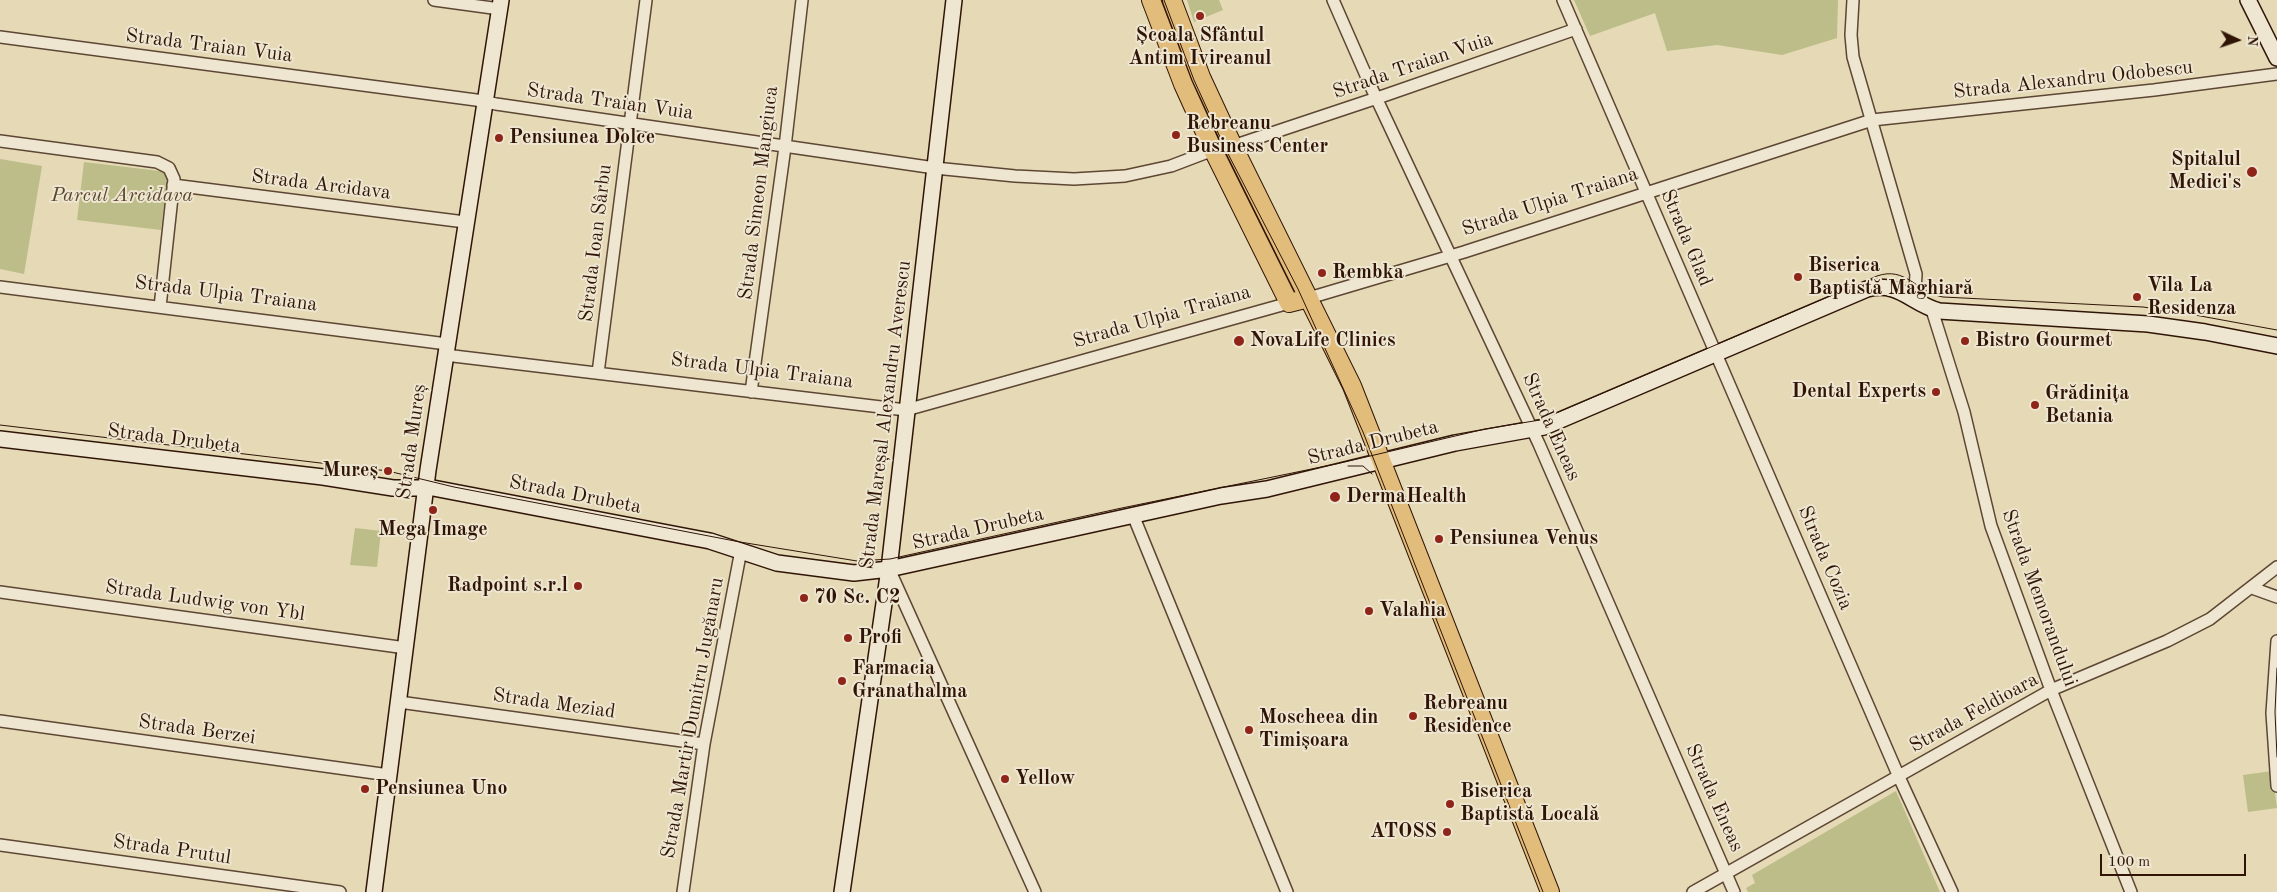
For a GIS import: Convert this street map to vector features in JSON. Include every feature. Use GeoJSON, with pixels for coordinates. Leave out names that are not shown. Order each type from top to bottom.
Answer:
{"type":"FeatureCollection","features":[{"type":"Feature","properties":{"kind":"main road"},"geometry":{"type":"LineString","coordinates":[[1151,0],[1183,84],[1213,150],[1289,303]]}},
{"type":"Feature","properties":{"kind":"main road"},"geometry":{"type":"LineString","coordinates":[[1172,0],[1201,77],[1233,146],[1352,386],[1550,892]]}},
{"type":"Feature","properties":{"kind":"main road","name":"Strada Ulpia Traiana"},"geometry":{"type":"LineString","coordinates":[[1289,303],[1309,298]]}},
{"type":"Feature","properties":{"kind":"street"},"geometry":{"type":"LineString","coordinates":[[434,0],[500,4]]}},
{"type":"Feature","properties":{"kind":"street","name":"Strada Ioan Sârbu"},"geometry":{"type":"LineString","coordinates":[[598,372],[646,0]]}},
{"type":"Feature","properties":{"kind":"street","name":"Strada Simeon Mangiuca"},"geometry":{"type":"LineString","coordinates":[[751,392],[785,147],[802,0]]}},
{"type":"Feature","properties":{"kind":"street","name":"Strada Mareșal Alexandru Averescu"},"geometry":{"type":"LineString","coordinates":[[842,892],[889,569],[954,0]]}},
{"type":"Feature","properties":{"kind":"street","name":"Strada Eneas"},"geometry":{"type":"LineString","coordinates":[[1333,0],[1532,429],[1734,892]]}},
{"type":"Feature","properties":{"kind":"street","name":"Strada Glad"},"geometry":{"type":"LineString","coordinates":[[1563,0],[1716,354]]}},
{"type":"Feature","properties":{"kind":"street"},"geometry":{"type":"LineString","coordinates":[[1853,0],[1851,35],[1853,57],[1916,274],[1916,285],[1910,297]]}},
{"type":"Feature","properties":{"kind":"street"},"geometry":{"type":"LineString","coordinates":[[2248,0],[2277,58]]}},
{"type":"Feature","properties":{"kind":"street","name":"Strada Mureș"},"geometry":{"type":"LineString","coordinates":[[374,892],[426,488],[465,222],[500,4]]}},
{"type":"Feature","properties":{"kind":"street","name":"Strada Traian Vuia"},"geometry":{"type":"LineString","coordinates":[[1233,146],[1576,29]]}},
{"type":"Feature","properties":{"kind":"street","name":"Strada Traian Vuia"},"geometry":{"type":"LineString","coordinates":[[0,38],[484,102],[935,168],[1015,176],[1074,179],[1126,176],[1171,166],[1213,150]]}},
{"type":"Feature","properties":{"kind":"street","name":"Strada Alexandru Odobescu"},"geometry":{"type":"LineString","coordinates":[[1872,120],[2145,91],[2277,74]]}},
{"type":"Feature","properties":{"kind":"street","name":"Strada Ulpia Traiana"},"geometry":{"type":"LineString","coordinates":[[1309,298],[1451,256],[1872,120]]}},
{"type":"Feature","properties":{"kind":"street"},"geometry":{"type":"LineString","coordinates":[[0,141],[157,162],[169,168],[173,174],[173,185],[160,307]]}},
{"type":"Feature","properties":{"kind":"street","name":"Strada Arcidava"},"geometry":{"type":"LineString","coordinates":[[173,185],[465,222]]}},
{"type":"Feature","properties":{"kind":"street","name":"Strada Drubeta"},"geometry":{"type":"LineString","coordinates":[[0,439],[313,476],[393,488],[426,488],[710,541],[778,563],[844,572],[861,572],[889,569],[1221,496],[1267,489],[1382,462],[1455,442],[1544,427],[1867,289],[1886,286],[1894,288],[1932,310]]}},
{"type":"Feature","properties":{"kind":"street","name":"Strada Ulpia Traiana"},"geometry":{"type":"LineString","coordinates":[[0,287],[160,307],[598,372],[906,410],[1289,303]]}},
{"type":"Feature","properties":{"kind":"street"},"geometry":{"type":"LineString","coordinates":[[1932,310],[2148,324],[2205,332],[2277,346]]}},
{"type":"Feature","properties":{"kind":"street","name":"Strada Memorandului"},"geometry":{"type":"LineString","coordinates":[[1932,310],[1964,412],[1991,526],[2051,690],[2131,892]]}},
{"type":"Feature","properties":{"kind":"street","name":"Strada Cozia"},"geometry":{"type":"LineString","coordinates":[[1716,354],[1899,777],[1952,892]]}},
{"type":"Feature","properties":{"kind":"street"},"geometry":{"type":"LineString","coordinates":[[1133,515],[1287,892]]}},
{"type":"Feature","properties":{"kind":"street","name":"Strada Martir Dumitru Jugănaru"},"geometry":{"type":"LineString","coordinates":[[684,892],[704,744],[740,550]]}},
{"type":"Feature","properties":{"kind":"street","name":"Strada Feldioara"},"geometry":{"type":"LineString","coordinates":[[1726,873],[2051,690],[2175,637],[2210,619],[2277,567]]}},
{"type":"Feature","properties":{"kind":"street"},"geometry":{"type":"LineString","coordinates":[[889,569],[1035,892]]}},
{"type":"Feature","properties":{"kind":"street"},"geometry":{"type":"LineString","coordinates":[[2252,588],[2277,597]]}},
{"type":"Feature","properties":{"kind":"street","name":"Strada Ludwig von Ybl"},"geometry":{"type":"LineString","coordinates":[[0,592],[406,648]]}},
{"type":"Feature","properties":{"kind":"street"},"geometry":{"type":"LineString","coordinates":[[2277,641],[2272,706],[2273,754],[2277,786]]}},
{"type":"Feature","properties":{"kind":"street","name":"Strada Meziad"},"geometry":{"type":"LineString","coordinates":[[399,702],[704,744]]}},
{"type":"Feature","properties":{"kind":"street","name":"Strada Berzei"},"geometry":{"type":"LineString","coordinates":[[0,721],[389,775]]}},
{"type":"Feature","properties":{"kind":"street","name":"Strada Prutul"},"geometry":{"type":"LineString","coordinates":[[0,845],[340,892]]}},
{"type":"Feature","properties":{"kind":"street"},"geometry":{"type":"LineString","coordinates":[[1693,892],[1726,873]]}},
{"type":"Feature","properties":{"kind":"green space","name":"Școala Sfântul Antim Ivireanul"},"geometry":{"type":"Polygon","coordinates":[[[1187,0],[1219,0],[1223,10],[1194,22],[1187,0]]]}},
{"type":"Feature","properties":{"kind":"green space"},"geometry":{"type":"Polygon","coordinates":[[[1574,0],[1838,0],[1837,38],[1782,55],[1717,45],[1667,51],[1655,13],[1590,36],[1574,0]]]}},
{"type":"Feature","properties":{"kind":"green space"},"geometry":{"type":"Polygon","coordinates":[[[0,159],[42,166],[24,274],[0,269],[0,159]]]}},
{"type":"Feature","properties":{"kind":"green space","name":"Parcul Arcidava"},"geometry":{"type":"Polygon","coordinates":[[[84,162],[168,172],[161,230],[77,220],[84,162]]]}},
{"type":"Feature","properties":{"kind":"green space"},"geometry":{"type":"Polygon","coordinates":[[[355,528],[381,531],[377,567],[350,565],[355,528]]]}},
{"type":"Feature","properties":{"kind":"green space"},"geometry":{"type":"Polygon","coordinates":[[[2272,771],[2277,808],[2248,812],[2243,775],[2272,771]]]}},
{"type":"Feature","properties":{"kind":"green space"},"geometry":{"type":"Polygon","coordinates":[[[1896,791],[1940,892],[1748,892],[1746,888],[1755,883],[1752,875],[1896,791]]]}},
{"type":"Feature","properties":{"kind":"tram line"},"geometry":{"type":"LineString","coordinates":[[1164,0],[1194,80],[1225,148],[1298,289],[1363,432],[1543,892]]}},
{"type":"Feature","properties":{"kind":"tram line"},"geometry":{"type":"LineString","coordinates":[[0,425],[388,471],[454,487],[740,542],[857,561],[890,559],[1117,509],[1336,464],[1485,429],[1540,420],[1877,276],[1887,274],[1896,274],[1904,277],[1925,290],[1943,297],[2143,307],[2277,330]]}},
{"type":"Feature","properties":{"kind":"tram line"},"geometry":{"type":"LineString","coordinates":[[1348,466],[1363,466],[1372,474]]}},
{"type":"Feature","properties":{"kind":"tram line"},"geometry":{"type":"LineString","coordinates":[[2277,668],[2275,712],[2277,757]]}},
{"type":"Feature","properties":{"kind":"place","name":"Școala Sfântul Antim Ivireanul"},"geometry":{"type":"Point","coordinates":[1200,16]}},
{"type":"Feature","properties":{"kind":"place","name":"Rebreanu Business Center"},"geometry":{"type":"Point","coordinates":[1176,135]}},
{"type":"Feature","properties":{"kind":"place","name":"Pensiunea Dolce"},"geometry":{"type":"Point","coordinates":[499,138]}},
{"type":"Feature","properties":{"kind":"place","name":"Spitalul Medici's"},"geometry":{"type":"Point","coordinates":[2252,172]}},
{"type":"Feature","properties":{"kind":"place","name":"Rembka"},"geometry":{"type":"Point","coordinates":[1322,273]}},
{"type":"Feature","properties":{"kind":"place","name":"Biserica Baptistă Maghiară"},"geometry":{"type":"Point","coordinates":[1798,277]}},
{"type":"Feature","properties":{"kind":"place","name":"Vila La Residenza"},"geometry":{"type":"Point","coordinates":[2137,297]}},
{"type":"Feature","properties":{"kind":"place","name":"NovaLife Clinics"},"geometry":{"type":"Point","coordinates":[1239,341]}},
{"type":"Feature","properties":{"kind":"place","name":"Bistro Gourmet"},"geometry":{"type":"Point","coordinates":[1965,341]}},
{"type":"Feature","properties":{"kind":"place","name":"Dental Experts"},"geometry":{"type":"Point","coordinates":[1936,392]}},
{"type":"Feature","properties":{"kind":"place","name":"Grădinița Betania"},"geometry":{"type":"Point","coordinates":[2035,405]}},
{"type":"Feature","properties":{"kind":"place","name":"Mureș"},"geometry":{"type":"Point","coordinates":[388,471]}},
{"type":"Feature","properties":{"kind":"place","name":"DermaHealth"},"geometry":{"type":"Point","coordinates":[1335,497]}},
{"type":"Feature","properties":{"kind":"place","name":"Mega Image"},"geometry":{"type":"Point","coordinates":[433,510]}},
{"type":"Feature","properties":{"kind":"place","name":"Pensiunea Venus"},"geometry":{"type":"Point","coordinates":[1439,539]}},
{"type":"Feature","properties":{"kind":"place","name":"Radpoint s.r.l"},"geometry":{"type":"Point","coordinates":[578,586]}},
{"type":"Feature","properties":{"kind":"place","name":"70 Sc. C2"},"geometry":{"type":"Point","coordinates":[804,598]}},
{"type":"Feature","properties":{"kind":"place","name":"Valahia"},"geometry":{"type":"Point","coordinates":[1369,611]}},
{"type":"Feature","properties":{"kind":"place","name":"Profi"},"geometry":{"type":"Point","coordinates":[848,638]}},
{"type":"Feature","properties":{"kind":"place","name":"Farmacia Granathalma"},"geometry":{"type":"Point","coordinates":[842,681]}},
{"type":"Feature","properties":{"kind":"place","name":"Rebreanu Residence"},"geometry":{"type":"Point","coordinates":[1413,716]}},
{"type":"Feature","properties":{"kind":"place","name":"Moscheea din Timișoara"},"geometry":{"type":"Point","coordinates":[1249,730]}},
{"type":"Feature","properties":{"kind":"place","name":"Yellow"},"geometry":{"type":"Point","coordinates":[1005,779]}},
{"type":"Feature","properties":{"kind":"place","name":"Pensiunea Uno"},"geometry":{"type":"Point","coordinates":[365,789]}},
{"type":"Feature","properties":{"kind":"place","name":"Biserica Baptistă Locală"},"geometry":{"type":"Point","coordinates":[1450,804]}},
{"type":"Feature","properties":{"kind":"place","name":"ATOSS"},"geometry":{"type":"Point","coordinates":[1447,832]}}]}
